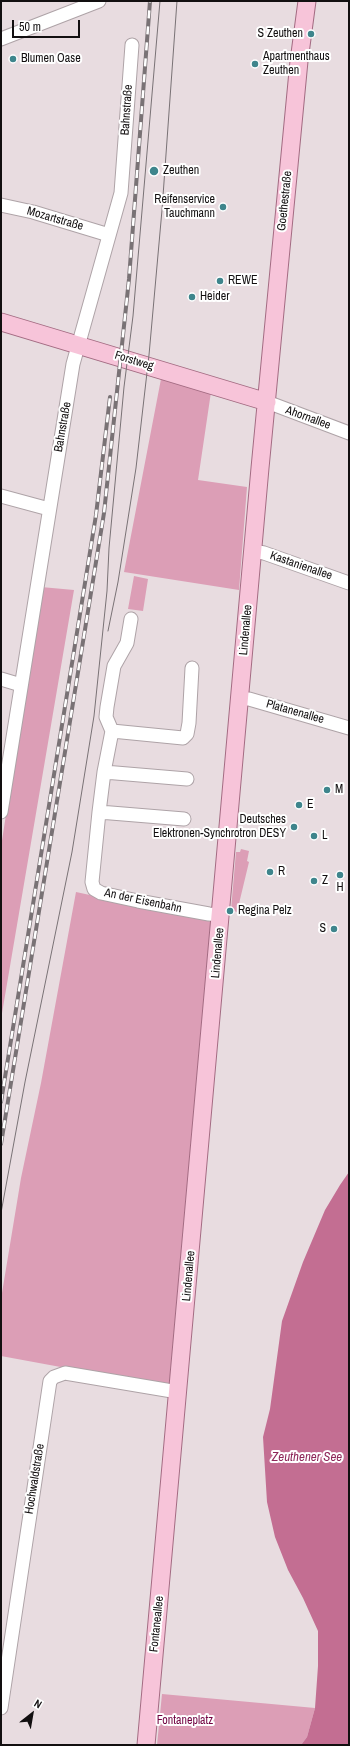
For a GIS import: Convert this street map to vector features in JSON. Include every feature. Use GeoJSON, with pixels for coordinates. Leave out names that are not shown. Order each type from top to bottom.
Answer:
{"type":"FeatureCollection","features":[{"type":"Feature","properties":{"kind":"main road","name":"Goethestraße"},"geometry":{"type":"LineString","coordinates":[[267,402],[299,68],[308,1]]}},
{"type":"Feature","properties":{"kind":"main road","name":"Forstweg"},"geometry":{"type":"LineString","coordinates":[[1,322],[267,402]]}},
{"type":"Feature","properties":{"kind":"main road","name":"Lindenallee"},"geometry":{"type":"LineString","coordinates":[[168,1504],[267,402]]}},
{"type":"Feature","properties":{"kind":"main road","name":"Fontaneallee"},"geometry":{"type":"LineString","coordinates":[[146,1745],[168,1504]]}},
{"type":"Feature","properties":{"kind":"street"},"geometry":{"type":"LineString","coordinates":[[1,39],[98,1]]}},
{"type":"Feature","properties":{"kind":"street","name":"Bahnstraße"},"geometry":{"type":"LineString","coordinates":[[1,812],[73,364],[122,184],[132,44]]}},
{"type":"Feature","properties":{"kind":"street","name":"Mozartstraße"},"geometry":{"type":"LineString","coordinates":[[1,205],[33,212],[109,235]]}},
{"type":"Feature","properties":{"kind":"street","name":"Ahornallee"},"geometry":{"type":"LineString","coordinates":[[267,402],[349,433]]}},
{"type":"Feature","properties":{"kind":"street"},"geometry":{"type":"LineString","coordinates":[[1,496],[49,509]]}},
{"type":"Feature","properties":{"kind":"street","name":"Kastanienallee"},"geometry":{"type":"LineString","coordinates":[[253,551],[264,553],[349,583]]}},
{"type":"Feature","properties":{"kind":"street","name":"An der Eisenbahn"},"geometry":{"type":"LineString","coordinates":[[131,619],[127,643],[114,666],[106,717],[112,731],[104,772],[92,882],[94,889],[101,893],[138,901],[221,915]]}},
{"type":"Feature","properties":{"kind":"street"},"geometry":{"type":"LineString","coordinates":[[112,731],[183,738],[187,734],[189,723],[192,668]]}},
{"type":"Feature","properties":{"kind":"street"},"geometry":{"type":"LineString","coordinates":[[1,679],[21,685]]}},
{"type":"Feature","properties":{"kind":"street","name":"Platanenallee"},"geometry":{"type":"LineString","coordinates":[[240,699],[251,700],[349,728]]}},
{"type":"Feature","properties":{"kind":"street"},"geometry":{"type":"LineString","coordinates":[[104,772],[187,778]]}},
{"type":"Feature","properties":{"kind":"street"},"geometry":{"type":"LineString","coordinates":[[100,812],[184,819]]}},
{"type":"Feature","properties":{"kind":"street","name":"Hochwaldstraße"},"geometry":{"type":"LineString","coordinates":[[1,1708],[50,1381],[54,1377],[65,1373],[178,1392]]}},
{"type":"Feature","properties":{"kind":"green space"},"geometry":{"type":"Polygon","coordinates":[[[161,379],[211,392],[198,480],[247,487],[239,590],[124,572],[161,379]]]}},
{"type":"Feature","properties":{"kind":"green space"},"geometry":{"type":"Polygon","coordinates":[[[134,576],[148,579],[143,611],[128,609],[134,576]]]}},
{"type":"Feature","properties":{"kind":"green space"},"geometry":{"type":"Polygon","coordinates":[[[41,587],[74,590],[1,1019],[1,847],[41,587]]]}},
{"type":"Feature","properties":{"kind":"green space"},"geometry":{"type":"Polygon","coordinates":[[[241,849],[249,851],[247,861],[249,862],[237,912],[231,910],[236,852],[240,852],[241,849]]]}},
{"type":"Feature","properties":{"kind":"green space"},"geometry":{"type":"Polygon","coordinates":[[[76,892],[150,908],[211,918],[169,1387],[1,1356],[1,1299],[21,1178],[41,1083],[76,892]]]}},
{"type":"Feature","properties":{"kind":"green space","name":"Fontaneplatz"},"geometry":{"type":"Polygon","coordinates":[[[162,1694],[315,1708],[307,1737],[301,1745],[157,1745],[162,1694]]]}},
{"type":"Feature","properties":{"kind":"water","name":"Zeuthener See"},"geometry":{"type":"Polygon","coordinates":[[[349,1172],[349,1745],[301,1745],[307,1737],[315,1708],[318,1666],[318,1631],[288,1570],[275,1537],[267,1502],[263,1437],[270,1409],[282,1321],[303,1262],[325,1210],[349,1172]]]}},
{"type":"Feature","properties":{"kind":"tram line"},"geometry":{"type":"LineString","coordinates":[[1,1213],[25,1082],[72,852],[94,716],[107,591],[109,548],[124,387],[133,316],[160,1]]}},
{"type":"Feature","properties":{"kind":"tram line"},"geometry":{"type":"LineString","coordinates":[[108,631],[118,582],[136,468],[149,355],[162,210],[177,1]]}},
{"type":"Feature","properties":{"kind":"railway"},"geometry":{"type":"LineString","coordinates":[[1,1144],[104,513],[129,279],[150,1]]}},
{"type":"Feature","properties":{"kind":"railway"},"geometry":{"type":"LineString","coordinates":[[1,1102],[96,515],[110,397]]}},
{"type":"Feature","properties":{"kind":"place","name":"S Zeuthen"},"geometry":{"type":"Point","coordinates":[311,34]}},
{"type":"Feature","properties":{"kind":"place","name":"Blumen Oase"},"geometry":{"type":"Point","coordinates":[13,59]}},
{"type":"Feature","properties":{"kind":"place","name":"Apartmenthaus Zeuthen"},"geometry":{"type":"Point","coordinates":[255,64]}},
{"type":"Feature","properties":{"kind":"place","name":"Zeuthen"},"geometry":{"type":"Point","coordinates":[154,171]}},
{"type":"Feature","properties":{"kind":"place","name":"Reifenservice Tauchmann"},"geometry":{"type":"Point","coordinates":[223,207]}},
{"type":"Feature","properties":{"kind":"place","name":"REWE"},"geometry":{"type":"Point","coordinates":[220,281]}},
{"type":"Feature","properties":{"kind":"place","name":"Heider"},"geometry":{"type":"Point","coordinates":[192,297]}},
{"type":"Feature","properties":{"kind":"place","name":"M"},"geometry":{"type":"Point","coordinates":[327,790]}},
{"type":"Feature","properties":{"kind":"place","name":"E"},"geometry":{"type":"Point","coordinates":[299,805]}},
{"type":"Feature","properties":{"kind":"place","name":"Deutsches Elektronen-Synchrotron DESY"},"geometry":{"type":"Point","coordinates":[294,827]}},
{"type":"Feature","properties":{"kind":"place","name":"L"},"geometry":{"type":"Point","coordinates":[314,836]}},
{"type":"Feature","properties":{"kind":"place","name":"R"},"geometry":{"type":"Point","coordinates":[270,872]}},
{"type":"Feature","properties":{"kind":"place","name":"H"},"geometry":{"type":"Point","coordinates":[340,875]}},
{"type":"Feature","properties":{"kind":"place","name":"Z"},"geometry":{"type":"Point","coordinates":[314,881]}},
{"type":"Feature","properties":{"kind":"place","name":"Regina Pelz"},"geometry":{"type":"Point","coordinates":[230,911]}},
{"type":"Feature","properties":{"kind":"place","name":"S"},"geometry":{"type":"Point","coordinates":[334,929]}}]}
